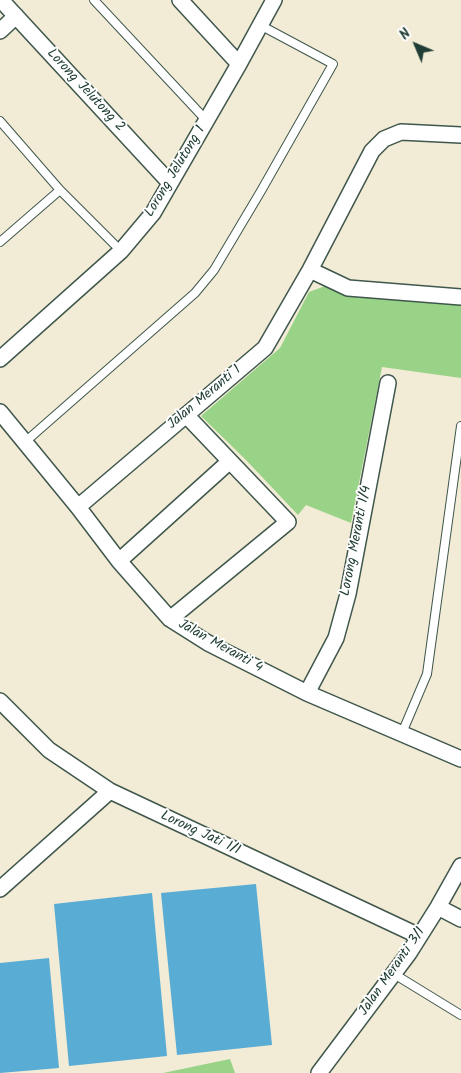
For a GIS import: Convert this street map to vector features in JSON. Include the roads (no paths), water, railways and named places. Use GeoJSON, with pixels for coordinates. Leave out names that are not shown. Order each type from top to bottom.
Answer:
{"type":"FeatureCollection","features":[{"type":"Feature","properties":{"kind":"street","name":"Lorong Jelutong 2"},"geometry":{"type":"LineString","coordinates":[[1,0],[170,183]]}},
{"type":"Feature","properties":{"kind":"street"},"geometry":{"type":"LineString","coordinates":[[180,0],[239,64]]}},
{"type":"Feature","properties":{"kind":"street","name":"Lorong Jelutong 1"},"geometry":{"type":"LineString","coordinates":[[0,359],[121,251],[153,213],[239,64],[260,25],[268,3]]}},
{"type":"Feature","properties":{"kind":"street"},"geometry":{"type":"LineString","coordinates":[[0,31],[16,16]]}},
{"type":"Feature","properties":{"kind":"street","name":"Jalan Meranti 1"},"geometry":{"type":"LineString","coordinates":[[78,507],[265,348],[310,270],[372,151],[384,140],[401,132],[461,135]]}},
{"type":"Feature","properties":{"kind":"street"},"geometry":{"type":"LineString","coordinates":[[310,270],[348,288],[461,297]]}},
{"type":"Feature","properties":{"kind":"street","name":"Lorong Meranti 1/4"},"geometry":{"type":"LineString","coordinates":[[307,693],[336,638],[346,603],[388,383]]}},
{"type":"Feature","properties":{"kind":"street","name":"Jalan Meranti 4"},"geometry":{"type":"LineString","coordinates":[[0,412],[78,507],[119,561],[170,619],[208,643],[307,693],[461,759]]}},
{"type":"Feature","properties":{"kind":"street"},"geometry":{"type":"LineString","coordinates":[[170,619],[288,522],[186,415]]}},
{"type":"Feature","properties":{"kind":"street"},"geometry":{"type":"LineString","coordinates":[[119,561],[230,461]]}},
{"type":"Feature","properties":{"kind":"street","name":"Lorong Jati 1/1"},"geometry":{"type":"LineString","coordinates":[[2,708],[49,750],[110,791],[420,936]]}},
{"type":"Feature","properties":{"kind":"street"},"geometry":{"type":"LineString","coordinates":[[0,889],[110,791]]}},
{"type":"Feature","properties":{"kind":"street","name":"Jalan Meranti 3/1"},"geometry":{"type":"LineString","coordinates":[[319,1073],[394,974],[438,907],[461,866]]}},
{"type":"Feature","properties":{"kind":"street"},"geometry":{"type":"LineString","coordinates":[[438,907],[461,919]]}},
{"type":"Feature","properties":{"kind":"lane"},"geometry":{"type":"LineString","coordinates":[[94,0],[207,121]]}},
{"type":"Feature","properties":{"kind":"lane"},"geometry":{"type":"LineString","coordinates":[[25,442],[195,293],[214,270],[333,64],[260,25]]}},
{"type":"Feature","properties":{"kind":"lane"},"geometry":{"type":"LineString","coordinates":[[0,121],[60,190],[121,251]]}},
{"type":"Feature","properties":{"kind":"lane"},"geometry":{"type":"LineString","coordinates":[[0,242],[60,190]]}},
{"type":"Feature","properties":{"kind":"lane"},"geometry":{"type":"LineString","coordinates":[[402,733],[427,674],[461,426]]}},
{"type":"Feature","properties":{"kind":"lane"},"geometry":{"type":"LineString","coordinates":[[394,974],[461,1015]]}},
{"type":"Feature","properties":{"kind":"water"},"geometry":{"type":"Polygon","coordinates":[[[256,884],[272,1045],[177,1055],[161,893],[256,884]]]}},
{"type":"Feature","properties":{"kind":"water"},"geometry":{"type":"Polygon","coordinates":[[[152,893],[167,1056],[69,1066],[54,904],[152,893]]]}},
{"type":"Feature","properties":{"kind":"water"},"geometry":{"type":"Polygon","coordinates":[[[49,958],[59,1068],[0,1073],[0,963],[49,958]]]}}]}
